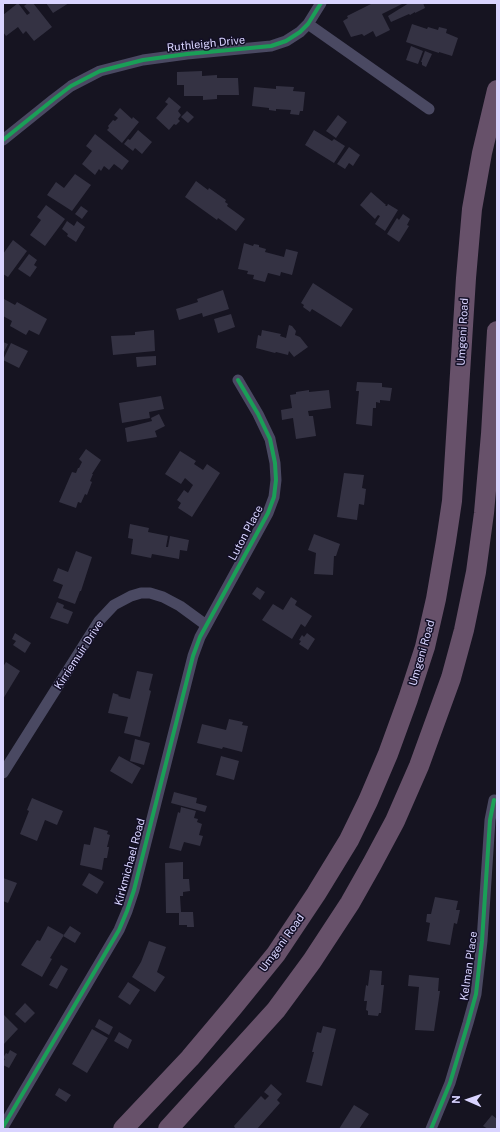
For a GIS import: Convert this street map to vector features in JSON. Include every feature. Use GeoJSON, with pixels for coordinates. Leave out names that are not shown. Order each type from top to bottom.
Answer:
{"type":"FeatureCollection","features":[{"type":"Feature","properties":{"kind":"highway","name":"Umgeni Road"},"geometry":{"type":"LineString","coordinates":[[123,1129],[190,1058],[233,1007],[276,954],[316,894],[349,840],[368,801],[388,754],[408,699],[427,640],[436,599],[450,517],[472,209],[482,152],[497,90]]}},
{"type":"Feature","properties":{"kind":"highway"},"geometry":{"type":"LineString","coordinates":[[168,1129],[276,1010],[312,961],[350,903],[372,864],[395,821],[419,766],[451,678],[464,630],[476,572],[484,513],[491,434],[497,331]]}},
{"type":"Feature","properties":{"kind":"street","name":"Ruthleigh Drive"},"geometry":{"type":"LineString","coordinates":[[3,140],[65,90],[100,71],[144,60],[186,54],[271,46],[293,37],[308,24],[321,3]]}},
{"type":"Feature","properties":{"kind":"street"},"geometry":{"type":"LineString","coordinates":[[308,24],[429,109]]}},
{"type":"Feature","properties":{"kind":"street","name":"Luton Place"},"geometry":{"type":"LineString","coordinates":[[206,625],[268,513],[274,496],[276,480],[275,463],[270,439],[255,408],[238,380]]}},
{"type":"Feature","properties":{"kind":"street","name":"Kirriemuir Drive"},"geometry":{"type":"LineString","coordinates":[[3,773],[99,621],[114,605],[131,596],[141,593],[150,593],[163,597],[180,606],[206,625]]}},
{"type":"Feature","properties":{"kind":"street","name":"Kirkmichael Road"},"geometry":{"type":"LineString","coordinates":[[3,1127],[119,930],[127,911],[134,890],[193,656],[206,625]]}},
{"type":"Feature","properties":{"kind":"street","name":"Kelman Place"},"geometry":{"type":"LineString","coordinates":[[431,1129],[438,1114],[458,1058],[476,994],[482,940],[490,820],[494,800]]}},
{"type":"Feature","properties":{"kind":"building"},"geometry":{"type":"Polygon","coordinates":[[[18,3],[27,15],[30,13],[24,6],[28,3],[33,3],[52,27],[34,41],[26,31],[23,34],[18,27],[6,36],[3,32],[3,15],[18,3]]]}},
{"type":"Feature","properties":{"kind":"building"},"geometry":{"type":"Polygon","coordinates":[[[46,3],[69,3],[53,13],[46,3]]]}},
{"type":"Feature","properties":{"kind":"building"},"geometry":{"type":"Polygon","coordinates":[[[370,3],[404,3],[382,14],[390,30],[376,37],[373,31],[364,36],[362,34],[351,37],[343,21],[348,18],[347,16],[371,4],[370,3]]]}},
{"type":"Feature","properties":{"kind":"building"},"geometry":{"type":"Polygon","coordinates":[[[409,3],[423,3],[425,8],[391,22],[388,16],[409,3]]]}},
{"type":"Feature","properties":{"kind":"building"},"geometry":{"type":"Polygon","coordinates":[[[412,24],[427,29],[428,27],[438,30],[439,27],[447,29],[446,33],[458,38],[452,56],[406,42],[412,24]]]}},
{"type":"Feature","properties":{"kind":"building"},"geometry":{"type":"Polygon","coordinates":[[[411,46],[423,51],[418,64],[406,60],[411,46]]]}},
{"type":"Feature","properties":{"kind":"building"},"geometry":{"type":"Polygon","coordinates":[[[425,51],[432,54],[426,67],[422,65],[421,62],[425,51]]]}},
{"type":"Feature","properties":{"kind":"building"},"geometry":{"type":"Polygon","coordinates":[[[202,71],[202,76],[217,75],[217,78],[238,78],[239,95],[217,95],[217,99],[203,100],[203,96],[184,96],[184,85],[177,85],[177,72],[202,71]]]}},
{"type":"Feature","properties":{"kind":"building"},"geometry":{"type":"Polygon","coordinates":[[[276,86],[294,87],[293,91],[305,92],[303,111],[300,111],[299,115],[290,114],[291,110],[276,109],[276,111],[269,110],[269,108],[252,106],[254,87],[276,89],[276,86]]]}},
{"type":"Feature","properties":{"kind":"building"},"geometry":{"type":"Polygon","coordinates":[[[169,97],[181,107],[178,111],[181,115],[178,119],[180,121],[176,125],[174,124],[169,130],[156,118],[168,104],[165,102],[169,97]]]}},
{"type":"Feature","properties":{"kind":"building"},"geometry":{"type":"Polygon","coordinates":[[[120,108],[132,119],[133,117],[139,122],[122,143],[107,130],[109,128],[108,126],[113,120],[115,121],[118,118],[114,115],[120,108]]]}},
{"type":"Feature","properties":{"kind":"building"},"geometry":{"type":"Polygon","coordinates":[[[187,111],[194,117],[188,123],[181,117],[187,111]]]}},
{"type":"Feature","properties":{"kind":"building"},"geometry":{"type":"Polygon","coordinates":[[[338,115],[347,122],[336,138],[326,131],[338,115]]]}},
{"type":"Feature","properties":{"kind":"building"},"geometry":{"type":"Polygon","coordinates":[[[138,130],[152,142],[142,154],[135,148],[133,151],[124,144],[128,139],[130,140],[138,130]]]}},
{"type":"Feature","properties":{"kind":"building"},"geometry":{"type":"Polygon","coordinates":[[[314,130],[332,141],[334,139],[345,146],[334,163],[305,145],[314,130]]]}},
{"type":"Feature","properties":{"kind":"building"},"geometry":{"type":"Polygon","coordinates":[[[95,134],[129,161],[122,170],[114,164],[109,170],[104,166],[101,171],[99,169],[95,175],[82,164],[92,151],[86,146],[95,134]]]}},
{"type":"Feature","properties":{"kind":"building"},"geometry":{"type":"Polygon","coordinates":[[[349,147],[360,155],[353,166],[349,163],[345,169],[337,164],[349,147]]]}},
{"type":"Feature","properties":{"kind":"building"},"geometry":{"type":"Polygon","coordinates":[[[75,174],[91,185],[72,211],[47,195],[56,182],[64,188],[75,174]]]}},
{"type":"Feature","properties":{"kind":"building"},"geometry":{"type":"Polygon","coordinates":[[[196,181],[226,200],[225,202],[228,204],[227,206],[245,219],[236,231],[218,218],[217,220],[185,197],[196,181]]]}},
{"type":"Feature","properties":{"kind":"building"},"geometry":{"type":"Polygon","coordinates":[[[371,192],[386,205],[385,206],[388,204],[398,210],[385,231],[375,224],[380,216],[378,215],[375,219],[360,205],[371,192]]]}},
{"type":"Feature","properties":{"kind":"building"},"geometry":{"type":"Polygon","coordinates":[[[46,205],[65,219],[45,246],[30,235],[41,220],[37,217],[46,205]]]}},
{"type":"Feature","properties":{"kind":"building"},"geometry":{"type":"Polygon","coordinates":[[[81,206],[88,211],[82,219],[75,214],[81,206]]]}},
{"type":"Feature","properties":{"kind":"building"},"geometry":{"type":"Polygon","coordinates":[[[403,214],[410,219],[407,225],[409,226],[399,242],[387,234],[397,218],[399,220],[403,214]]]}},
{"type":"Feature","properties":{"kind":"building"},"geometry":{"type":"Polygon","coordinates":[[[67,221],[74,226],[77,221],[85,227],[76,242],[67,236],[68,234],[62,229],[67,221]]]}},
{"type":"Feature","properties":{"kind":"building"},"geometry":{"type":"Polygon","coordinates":[[[13,240],[27,251],[8,277],[3,274],[3,254],[13,240]]]}},
{"type":"Feature","properties":{"kind":"building"},"geometry":{"type":"Polygon","coordinates":[[[244,243],[253,246],[254,244],[259,245],[259,247],[266,249],[265,252],[284,257],[286,249],[298,252],[292,275],[281,272],[280,276],[268,273],[265,282],[253,279],[254,275],[247,274],[248,271],[238,269],[244,243]]]}},
{"type":"Feature","properties":{"kind":"building"},"geometry":{"type":"Polygon","coordinates":[[[29,254],[37,260],[34,265],[37,267],[30,277],[18,269],[29,254]]]}},
{"type":"Feature","properties":{"kind":"building"},"geometry":{"type":"Polygon","coordinates":[[[313,283],[353,309],[341,327],[312,309],[310,312],[303,307],[304,305],[301,303],[313,283]]]}},
{"type":"Feature","properties":{"kind":"building"},"geometry":{"type":"Polygon","coordinates":[[[223,290],[229,309],[203,317],[202,313],[179,320],[176,309],[198,302],[197,299],[223,290]]]}},
{"type":"Feature","properties":{"kind":"building"},"geometry":{"type":"Polygon","coordinates":[[[4,299],[15,305],[17,302],[47,319],[39,335],[29,330],[26,335],[10,326],[12,321],[3,316],[4,299]]]}},
{"type":"Feature","properties":{"kind":"building"},"geometry":{"type":"Polygon","coordinates":[[[231,314],[235,327],[218,333],[214,319],[231,314]]]}},
{"type":"Feature","properties":{"kind":"building"},"geometry":{"type":"Polygon","coordinates":[[[289,325],[296,331],[295,335],[300,337],[308,347],[294,357],[289,351],[288,355],[256,348],[258,335],[261,336],[262,330],[281,334],[280,336],[286,338],[289,325]]]}},
{"type":"Feature","properties":{"kind":"building"},"geometry":{"type":"Polygon","coordinates":[[[154,330],[155,351],[113,355],[111,336],[135,335],[135,332],[154,330]]]}},
{"type":"Feature","properties":{"kind":"building"},"geometry":{"type":"Polygon","coordinates":[[[3,342],[8,344],[3,354],[3,342]]]}},
{"type":"Feature","properties":{"kind":"building"},"geometry":{"type":"Polygon","coordinates":[[[11,343],[28,351],[19,368],[3,360],[11,343]]]}},
{"type":"Feature","properties":{"kind":"building"},"geometry":{"type":"Polygon","coordinates":[[[156,356],[156,365],[137,367],[136,357],[156,356]]]}},
{"type":"Feature","properties":{"kind":"building"},"geometry":{"type":"Polygon","coordinates":[[[357,382],[382,383],[382,387],[392,388],[390,401],[380,400],[380,403],[376,402],[376,408],[373,408],[372,426],[356,424],[359,391],[356,391],[357,382]]]}},
{"type":"Feature","properties":{"kind":"building"},"geometry":{"type":"Polygon","coordinates":[[[309,390],[309,392],[329,390],[331,408],[308,411],[309,416],[313,416],[316,436],[296,439],[293,418],[282,420],[281,410],[292,408],[290,395],[296,394],[296,392],[309,390]]]}},
{"type":"Feature","properties":{"kind":"building"},"geometry":{"type":"Polygon","coordinates":[[[161,396],[164,409],[149,412],[150,418],[122,423],[119,403],[161,396]]]}},
{"type":"Feature","properties":{"kind":"building"},"geometry":{"type":"Polygon","coordinates":[[[159,414],[165,426],[155,431],[157,437],[127,442],[125,428],[152,421],[151,418],[159,414]]]}},
{"type":"Feature","properties":{"kind":"building"},"geometry":{"type":"Polygon","coordinates":[[[86,449],[101,460],[92,474],[90,481],[92,482],[87,495],[85,494],[81,503],[78,502],[76,508],[59,502],[72,472],[76,473],[79,468],[82,462],[79,459],[86,449]]]}},
{"type":"Feature","properties":{"kind":"building"},"geometry":{"type":"Polygon","coordinates":[[[180,451],[196,461],[194,464],[203,470],[207,464],[220,473],[192,517],[178,508],[181,503],[177,500],[184,490],[188,493],[193,485],[185,478],[181,484],[165,474],[180,451]]]}},
{"type":"Feature","properties":{"kind":"building"},"geometry":{"type":"Polygon","coordinates":[[[344,473],[364,475],[362,488],[366,489],[364,505],[359,504],[357,520],[337,517],[344,473]]]}},
{"type":"Feature","properties":{"kind":"building"},"geometry":{"type":"Polygon","coordinates":[[[130,524],[149,528],[148,532],[168,536],[166,547],[168,547],[170,536],[189,540],[187,551],[180,550],[179,559],[152,554],[151,558],[131,554],[133,539],[128,538],[130,524]]]}},
{"type":"Feature","properties":{"kind":"building"},"geometry":{"type":"Polygon","coordinates":[[[314,534],[340,544],[336,556],[334,556],[333,575],[314,574],[316,553],[308,550],[314,534]]]}},
{"type":"Feature","properties":{"kind":"building"},"geometry":{"type":"Polygon","coordinates":[[[76,551],[92,557],[81,591],[75,604],[58,598],[63,585],[53,581],[58,568],[68,572],[76,551]]]}},
{"type":"Feature","properties":{"kind":"building"},"geometry":{"type":"Polygon","coordinates":[[[257,587],[265,592],[260,600],[252,594],[257,587]]]}},
{"type":"Feature","properties":{"kind":"building"},"geometry":{"type":"Polygon","coordinates":[[[291,597],[297,601],[295,605],[312,616],[305,627],[301,624],[292,639],[262,620],[273,604],[283,610],[291,597]]]}},
{"type":"Feature","properties":{"kind":"building"},"geometry":{"type":"Polygon","coordinates":[[[57,602],[64,605],[63,608],[73,612],[68,624],[50,618],[57,602]]]}},
{"type":"Feature","properties":{"kind":"building"},"geometry":{"type":"Polygon","coordinates":[[[15,633],[31,643],[25,653],[13,645],[16,641],[12,639],[15,633]]]}},
{"type":"Feature","properties":{"kind":"building"},"geometry":{"type":"Polygon","coordinates":[[[307,633],[315,639],[308,650],[299,644],[301,641],[299,640],[302,635],[304,637],[307,633]]]}},
{"type":"Feature","properties":{"kind":"building"},"geometry":{"type":"Polygon","coordinates":[[[6,662],[20,671],[3,699],[3,667],[6,662]]]}},
{"type":"Feature","properties":{"kind":"building"},"geometry":{"type":"Polygon","coordinates":[[[137,671],[153,674],[149,690],[151,691],[140,737],[124,733],[128,717],[108,713],[113,693],[130,699],[137,671]]]}},
{"type":"Feature","properties":{"kind":"building"},"geometry":{"type":"Polygon","coordinates":[[[229,719],[243,722],[242,725],[248,726],[242,752],[197,743],[202,724],[226,730],[229,719]]]}},
{"type":"Feature","properties":{"kind":"building"},"geometry":{"type":"Polygon","coordinates":[[[135,739],[150,743],[144,765],[130,761],[135,739]]]}},
{"type":"Feature","properties":{"kind":"building"},"geometry":{"type":"Polygon","coordinates":[[[119,756],[141,768],[132,784],[110,771],[119,756]]]}},
{"type":"Feature","properties":{"kind":"building"},"geometry":{"type":"Polygon","coordinates":[[[221,756],[239,761],[234,780],[216,775],[221,756]]]}},
{"type":"Feature","properties":{"kind":"building"},"geometry":{"type":"Polygon","coordinates":[[[174,792],[197,798],[196,803],[207,806],[205,812],[171,803],[174,792]]]}},
{"type":"Feature","properties":{"kind":"building"},"geometry":{"type":"Polygon","coordinates":[[[32,798],[63,811],[57,825],[45,820],[37,841],[20,834],[29,811],[27,810],[32,798]]]}},
{"type":"Feature","properties":{"kind":"building"},"geometry":{"type":"Polygon","coordinates":[[[181,807],[196,811],[194,818],[198,819],[197,822],[202,824],[199,835],[203,836],[200,846],[184,842],[181,851],[169,848],[178,812],[180,813],[181,807]]]}},
{"type":"Feature","properties":{"kind":"building"},"geometry":{"type":"Polygon","coordinates":[[[94,827],[108,831],[107,834],[110,835],[107,847],[109,847],[107,858],[104,858],[102,870],[80,865],[84,844],[90,845],[94,827]]]}},
{"type":"Feature","properties":{"kind":"building"},"geometry":{"type":"Polygon","coordinates":[[[183,862],[183,879],[189,879],[190,891],[183,892],[183,896],[180,896],[181,912],[193,912],[194,927],[179,925],[179,913],[166,913],[165,863],[183,862]]]}},
{"type":"Feature","properties":{"kind":"building"},"geometry":{"type":"Polygon","coordinates":[[[89,873],[104,882],[97,894],[82,885],[89,873]]]}},
{"type":"Feature","properties":{"kind":"building"},"geometry":{"type":"Polygon","coordinates":[[[3,878],[17,883],[8,903],[3,901],[3,878]]]}},
{"type":"Feature","properties":{"kind":"building"},"geometry":{"type":"Polygon","coordinates":[[[435,897],[458,901],[456,910],[460,910],[457,924],[454,923],[450,945],[427,941],[430,923],[426,922],[427,914],[431,914],[435,897]]]}},
{"type":"Feature","properties":{"kind":"building"},"geometry":{"type":"Polygon","coordinates":[[[48,926],[64,935],[50,958],[52,959],[42,977],[21,965],[37,940],[40,941],[48,926]]]}},
{"type":"Feature","properties":{"kind":"building"},"geometry":{"type":"Polygon","coordinates":[[[70,926],[81,933],[75,943],[63,936],[70,926]]]}},
{"type":"Feature","properties":{"kind":"building"},"geometry":{"type":"Polygon","coordinates":[[[149,941],[166,947],[157,972],[165,977],[155,992],[132,977],[141,962],[149,941]]]}},
{"type":"Feature","properties":{"kind":"building"},"geometry":{"type":"Polygon","coordinates":[[[61,965],[68,969],[57,989],[49,985],[61,965]]]}},
{"type":"Feature","properties":{"kind":"building"},"geometry":{"type":"Polygon","coordinates":[[[370,970],[382,971],[381,985],[384,985],[381,1013],[379,1013],[378,1016],[368,1015],[368,1011],[366,1010],[367,1001],[364,1001],[370,970]]]}},
{"type":"Feature","properties":{"kind":"building"},"geometry":{"type":"Polygon","coordinates":[[[409,975],[439,978],[438,991],[440,991],[434,1031],[415,1030],[419,987],[408,986],[409,975]]]}},
{"type":"Feature","properties":{"kind":"building"},"geometry":{"type":"Polygon","coordinates":[[[128,982],[140,990],[130,1005],[118,997],[128,982]]]}},
{"type":"Feature","properties":{"kind":"building"},"geometry":{"type":"Polygon","coordinates":[[[25,1003],[35,1013],[25,1023],[15,1014],[25,1003]]]}},
{"type":"Feature","properties":{"kind":"building"},"geometry":{"type":"Polygon","coordinates":[[[4,1015],[18,1029],[3,1045],[3,1016],[4,1015]]]}},
{"type":"Feature","properties":{"kind":"building"},"geometry":{"type":"Polygon","coordinates":[[[99,1019],[113,1027],[109,1035],[95,1027],[99,1019]]]}},
{"type":"Feature","properties":{"kind":"building"},"geometry":{"type":"Polygon","coordinates":[[[323,1026],[336,1029],[322,1086],[306,1082],[314,1052],[312,1052],[317,1032],[321,1033],[323,1026]]]}},
{"type":"Feature","properties":{"kind":"building"},"geometry":{"type":"Polygon","coordinates":[[[92,1029],[108,1038],[87,1073],[72,1064],[92,1029]]]}},
{"type":"Feature","properties":{"kind":"building"},"geometry":{"type":"Polygon","coordinates":[[[119,1032],[132,1040],[128,1049],[114,1041],[119,1032]]]}},
{"type":"Feature","properties":{"kind":"building"},"geometry":{"type":"Polygon","coordinates":[[[10,1050],[17,1054],[9,1068],[3,1065],[5,1059],[3,1058],[10,1050]]]}},
{"type":"Feature","properties":{"kind":"building"},"geometry":{"type":"Polygon","coordinates":[[[271,1084],[282,1094],[277,1100],[280,1103],[257,1129],[234,1129],[234,1126],[261,1096],[265,1100],[269,1096],[264,1092],[271,1084]]]}},
{"type":"Feature","properties":{"kind":"building"},"geometry":{"type":"Polygon","coordinates":[[[59,1088],[71,1095],[66,1102],[55,1095],[59,1088]]]}},
{"type":"Feature","properties":{"kind":"building"},"geometry":{"type":"Polygon","coordinates":[[[354,1105],[369,1114],[359,1129],[339,1129],[354,1105]]]}},
{"type":"Feature","properties":{"kind":"building"},"geometry":{"type":"Polygon","coordinates":[[[492,1115],[497,1119],[497,1129],[488,1129],[483,1126],[492,1115]]]}},
{"type":"Feature","properties":{"kind":"cycle path"},"geometry":{"type":"LineString","coordinates":[[3,140],[71,86],[100,71],[143,60],[271,46],[286,41],[300,32],[308,24],[321,3]]}},
{"type":"Feature","properties":{"kind":"cycle path"},"geometry":{"type":"LineString","coordinates":[[3,1127],[119,930],[134,890],[193,656],[200,637],[268,513],[274,497],[276,480],[275,463],[270,439],[258,414],[238,380]]}},
{"type":"Feature","properties":{"kind":"cycle path"},"geometry":{"type":"LineString","coordinates":[[431,1129],[450,1083],[476,994],[482,941],[490,820],[494,800]]}}]}
